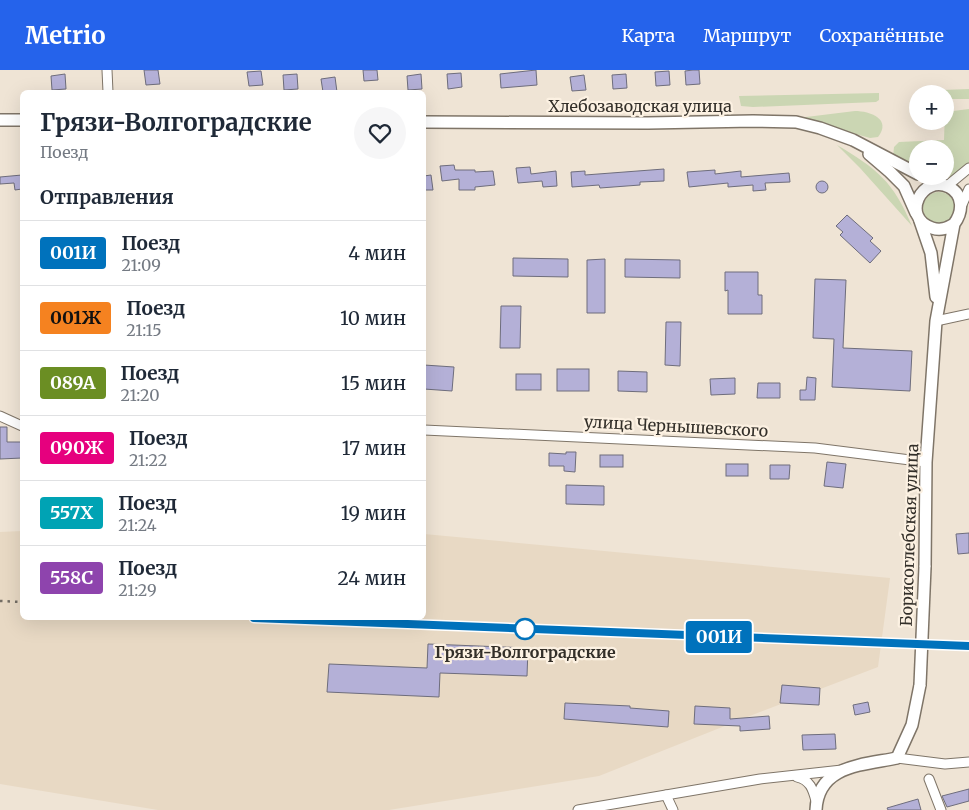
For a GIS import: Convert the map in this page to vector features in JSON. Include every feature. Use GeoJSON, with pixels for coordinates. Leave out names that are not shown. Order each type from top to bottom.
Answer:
{"type":"FeatureCollection","features":[{"type":"Feature","properties":{"kind":"street"},"geometry":{"type":"LineString","coordinates":[[107,70],[108,90]]}},
{"type":"Feature","properties":{"kind":"street"},"geometry":{"type":"LineString","coordinates":[[0,120],[20,120]]}},
{"type":"Feature","properties":{"kind":"street","name":"Хлебозаводская улица"},"geometry":{"type":"LineString","coordinates":[[426,122],[796,122],[820,128],[853,140]]}},
{"type":"Feature","properties":{"kind":"street"},"geometry":{"type":"LineString","coordinates":[[853,140],[909,169]]}},
{"type":"Feature","properties":{"kind":"street"},"geometry":{"type":"LineString","coordinates":[[853,140],[904,186],[931,253],[936,315]]}},
{"type":"Feature","properties":{"kind":"street"},"geometry":{"type":"LineString","coordinates":[[943,186],[969,168]]}},
{"type":"Feature","properties":{"kind":"street"},"geometry":{"type":"LineString","coordinates":[[961,207],[959,197],[954,191],[943,186],[929,187],[920,194],[917,201],[918,217],[925,226],[938,230],[947,228],[954,224],[960,216],[961,207],[969,189]]}},
{"type":"Feature","properties":{"kind":"street"},"geometry":{"type":"LineString","coordinates":[[936,315],[954,224]]}},
{"type":"Feature","properties":{"kind":"street"},"geometry":{"type":"LineString","coordinates":[[936,315],[969,314]]}},
{"type":"Feature","properties":{"kind":"street","name":"Борисоглебская улица"},"geometry":{"type":"LineString","coordinates":[[897,758],[912,725],[920,685],[925,567],[926,462],[936,315]]}},
{"type":"Feature","properties":{"kind":"street"},"geometry":{"type":"LineString","coordinates":[[0,416],[20,425]]}},
{"type":"Feature","properties":{"kind":"street","name":"улица Чернышевского"},"geometry":{"type":"LineString","coordinates":[[426,430],[815,448],[926,462]]}},
{"type":"Feature","properties":{"kind":"street"},"geometry":{"type":"LineString","coordinates":[[578,810],[760,779],[842,770],[897,758],[944,764],[969,762]]}},
{"type":"Feature","properties":{"kind":"street"},"geometry":{"type":"LineString","coordinates":[[816,805],[818,794],[826,781],[842,770]]}},
{"type":"Feature","properties":{"kind":"street"},"geometry":{"type":"LineString","coordinates":[[794,776],[804,779],[812,786],[816,805]]}},
{"type":"Feature","properties":{"kind":"street"},"geometry":{"type":"LineString","coordinates":[[930,779],[940,810]]}},
{"type":"Feature","properties":{"kind":"street"},"geometry":{"type":"LineString","coordinates":[[666,794],[673,810]]}},
{"type":"Feature","properties":{"kind":"shaded area"},"geometry":{"type":"Polygon","coordinates":[[[20,531],[20,620],[426,620],[426,534],[890,578],[878,667],[599,776],[389,810],[158,810],[0,784],[0,532],[20,531]]]}},
{"type":"Feature","properties":{"kind":"green space"},"geometry":{"type":"Polygon","coordinates":[[[969,89],[969,99],[954,99],[954,90],[969,89]]]}},
{"type":"Feature","properties":{"kind":"green space"},"geometry":{"type":"Polygon","coordinates":[[[879,93],[879,100],[876,102],[753,107],[741,106],[739,96],[879,93]]]}},
{"type":"Feature","properties":{"kind":"green space"},"geometry":{"type":"Polygon","coordinates":[[[969,109],[969,165],[954,175],[954,140],[944,140],[944,130],[954,130],[954,111],[969,109]]]}},
{"type":"Feature","properties":{"kind":"green space"},"geometry":{"type":"Polygon","coordinates":[[[855,111],[873,114],[881,121],[882,131],[878,137],[870,138],[798,118],[855,111]]]}},
{"type":"Feature","properties":{"kind":"green space"},"geometry":{"type":"Polygon","coordinates":[[[899,142],[909,142],[909,167],[893,157],[894,147],[899,142]]]}},
{"type":"Feature","properties":{"kind":"green space"},"geometry":{"type":"Polygon","coordinates":[[[837,145],[863,161],[882,178],[898,198],[912,226],[860,168],[837,145]]]}},
{"type":"Feature","properties":{"kind":"green space"},"geometry":{"type":"Polygon","coordinates":[[[939,192],[945,193],[950,197],[954,202],[954,214],[950,219],[945,223],[939,224],[933,223],[928,219],[924,214],[923,208],[924,202],[928,197],[933,193],[939,192]]]}},
{"type":"Feature","properties":{"kind":"building"},"geometry":{"type":"Polygon","coordinates":[[[144,70],[158,70],[160,84],[146,85],[144,70]]]}},
{"type":"Feature","properties":{"kind":"building"},"geometry":{"type":"Polygon","coordinates":[[[363,70],[377,70],[378,80],[364,81],[363,70]]]}},
{"type":"Feature","properties":{"kind":"building"},"geometry":{"type":"Polygon","coordinates":[[[536,70],[537,85],[501,88],[500,74],[536,70]]]}},
{"type":"Feature","properties":{"kind":"building"},"geometry":{"type":"Polygon","coordinates":[[[699,70],[700,84],[686,85],[685,71],[699,70]]]}},
{"type":"Feature","properties":{"kind":"building"},"geometry":{"type":"Polygon","coordinates":[[[261,71],[263,85],[249,86],[247,72],[261,71]]]}},
{"type":"Feature","properties":{"kind":"building"},"geometry":{"type":"Polygon","coordinates":[[[669,71],[670,85],[656,86],[655,72],[669,71]]]}},
{"type":"Feature","properties":{"kind":"building"},"geometry":{"type":"Polygon","coordinates":[[[461,73],[462,87],[448,89],[447,74],[461,73]]]}},
{"type":"Feature","properties":{"kind":"building"},"geometry":{"type":"Polygon","coordinates":[[[65,74],[66,89],[52,90],[51,76],[65,74]]]}},
{"type":"Feature","properties":{"kind":"building"},"geometry":{"type":"Polygon","coordinates":[[[297,74],[298,89],[284,90],[283,75],[297,74]]]}},
{"type":"Feature","properties":{"kind":"building"},"geometry":{"type":"Polygon","coordinates":[[[421,74],[422,89],[408,90],[407,76],[421,74]]]}},
{"type":"Feature","properties":{"kind":"building"},"geometry":{"type":"Polygon","coordinates":[[[626,74],[627,88],[613,89],[612,75],[626,74]]]}},
{"type":"Feature","properties":{"kind":"building"},"geometry":{"type":"Polygon","coordinates":[[[584,75],[586,90],[572,91],[570,77],[584,75]]]}},
{"type":"Feature","properties":{"kind":"building"},"geometry":{"type":"Polygon","coordinates":[[[335,77],[337,90],[323,90],[321,79],[335,77]]]}},
{"type":"Feature","properties":{"kind":"building"},"geometry":{"type":"Polygon","coordinates":[[[454,165],[455,170],[493,171],[495,185],[475,187],[475,190],[459,190],[459,179],[442,181],[440,166],[454,165]]]}},
{"type":"Feature","properties":{"kind":"building"},"geometry":{"type":"Polygon","coordinates":[[[530,167],[531,174],[556,171],[557,186],[543,187],[542,181],[518,183],[516,168],[530,167]]]}},
{"type":"Feature","properties":{"kind":"building"},"geometry":{"type":"Polygon","coordinates":[[[664,169],[664,181],[640,182],[640,185],[600,188],[599,185],[572,187],[571,172],[585,171],[585,175],[664,169]]]}},
{"type":"Feature","properties":{"kind":"building"},"geometry":{"type":"Polygon","coordinates":[[[715,170],[715,174],[741,171],[741,177],[789,173],[790,182],[765,183],[766,190],[753,191],[753,185],[728,187],[728,183],[689,187],[687,172],[715,170]]]}},
{"type":"Feature","properties":{"kind":"building"},"geometry":{"type":"Polygon","coordinates":[[[20,175],[20,189],[15,190],[14,183],[0,184],[0,177],[20,175]]]}},
{"type":"Feature","properties":{"kind":"building"},"geometry":{"type":"Polygon","coordinates":[[[431,175],[433,190],[426,190],[426,176],[431,175]]]}},
{"type":"Feature","properties":{"kind":"building"},"geometry":{"type":"Polygon","coordinates":[[[820,181],[824,181],[828,187],[824,193],[820,193],[816,189],[816,185],[820,181]]]}},
{"type":"Feature","properties":{"kind":"building"},"geometry":{"type":"Polygon","coordinates":[[[847,215],[873,238],[870,241],[881,251],[870,263],[840,235],[843,232],[836,226],[847,215]]]}},
{"type":"Feature","properties":{"kind":"building"},"geometry":{"type":"Polygon","coordinates":[[[513,258],[568,259],[568,277],[513,276],[513,258]]]}},
{"type":"Feature","properties":{"kind":"building"},"geometry":{"type":"Polygon","coordinates":[[[605,259],[605,313],[587,313],[587,260],[605,259]]]}},
{"type":"Feature","properties":{"kind":"building"},"geometry":{"type":"Polygon","coordinates":[[[625,259],[680,260],[680,278],[625,277],[625,259]]]}},
{"type":"Feature","properties":{"kind":"building"},"geometry":{"type":"Polygon","coordinates":[[[725,272],[758,272],[758,295],[762,295],[762,314],[728,314],[728,290],[725,291],[725,272]]]}},
{"type":"Feature","properties":{"kind":"building"},"geometry":{"type":"Polygon","coordinates":[[[815,279],[846,280],[843,348],[912,351],[910,391],[832,387],[834,339],[813,338],[815,279]]]}},
{"type":"Feature","properties":{"kind":"building"},"geometry":{"type":"Polygon","coordinates":[[[501,306],[521,306],[520,348],[500,348],[501,306]]]}},
{"type":"Feature","properties":{"kind":"building"},"geometry":{"type":"Polygon","coordinates":[[[666,322],[681,322],[680,366],[665,365],[666,322]]]}},
{"type":"Feature","properties":{"kind":"building"},"geometry":{"type":"Polygon","coordinates":[[[426,365],[454,367],[452,391],[426,389],[426,365]]]}},
{"type":"Feature","properties":{"kind":"building"},"geometry":{"type":"Polygon","coordinates":[[[557,369],[589,369],[589,391],[557,391],[557,369]]]}},
{"type":"Feature","properties":{"kind":"building"},"geometry":{"type":"Polygon","coordinates":[[[618,371],[647,372],[647,392],[618,391],[618,371]]]}},
{"type":"Feature","properties":{"kind":"building"},"geometry":{"type":"Polygon","coordinates":[[[516,374],[541,374],[541,390],[516,390],[516,374]]]}},
{"type":"Feature","properties":{"kind":"building"},"geometry":{"type":"Polygon","coordinates":[[[807,377],[816,378],[815,400],[800,400],[800,390],[806,390],[807,377]]]}},
{"type":"Feature","properties":{"kind":"building"},"geometry":{"type":"Polygon","coordinates":[[[735,378],[735,394],[711,395],[710,379],[735,378]]]}},
{"type":"Feature","properties":{"kind":"building"},"geometry":{"type":"Polygon","coordinates":[[[758,383],[780,383],[780,398],[757,398],[758,383]]]}},
{"type":"Feature","properties":{"kind":"building"},"geometry":{"type":"Polygon","coordinates":[[[0,427],[7,427],[7,442],[20,442],[20,458],[0,459],[0,427]]]}},
{"type":"Feature","properties":{"kind":"building"},"geometry":{"type":"Polygon","coordinates":[[[566,452],[576,452],[575,472],[564,471],[564,466],[549,466],[549,453],[566,454],[566,452]]]}},
{"type":"Feature","properties":{"kind":"building"},"geometry":{"type":"Polygon","coordinates":[[[600,455],[623,455],[623,467],[600,467],[600,455]]]}},
{"type":"Feature","properties":{"kind":"building"},"geometry":{"type":"Polygon","coordinates":[[[827,462],[846,464],[843,488],[824,486],[827,462]]]}},
{"type":"Feature","properties":{"kind":"building"},"geometry":{"type":"Polygon","coordinates":[[[726,464],[748,464],[748,476],[726,476],[726,464]]]}},
{"type":"Feature","properties":{"kind":"building"},"geometry":{"type":"Polygon","coordinates":[[[770,465],[790,465],[789,479],[770,479],[770,465]]]}},
{"type":"Feature","properties":{"kind":"building"},"geometry":{"type":"Polygon","coordinates":[[[566,485],[604,486],[604,505],[566,504],[566,485]]]}},
{"type":"Feature","properties":{"kind":"building"},"geometry":{"type":"Polygon","coordinates":[[[969,533],[969,553],[958,554],[956,534],[969,533]]]}},
{"type":"Feature","properties":{"kind":"building"},"geometry":{"type":"Polygon","coordinates":[[[428,644],[528,648],[527,676],[440,673],[439,697],[327,692],[329,664],[427,668],[428,644]]]}},
{"type":"Feature","properties":{"kind":"building"},"geometry":{"type":"Polygon","coordinates":[[[782,685],[820,688],[819,705],[780,703],[782,685]]]}},
{"type":"Feature","properties":{"kind":"building"},"geometry":{"type":"Polygon","coordinates":[[[868,702],[870,712],[855,715],[853,705],[868,702]]]}},
{"type":"Feature","properties":{"kind":"building"},"geometry":{"type":"Polygon","coordinates":[[[565,703],[630,706],[630,708],[669,711],[668,727],[564,719],[565,703]]]}},
{"type":"Feature","properties":{"kind":"building"},"geometry":{"type":"Polygon","coordinates":[[[695,706],[730,708],[730,719],[769,716],[770,729],[740,731],[740,726],[694,724],[695,706]]]}},
{"type":"Feature","properties":{"kind":"building"},"geometry":{"type":"Polygon","coordinates":[[[835,734],[836,749],[803,750],[802,735],[835,734]]]}},
{"type":"Feature","properties":{"kind":"building"},"geometry":{"type":"Polygon","coordinates":[[[969,789],[969,801],[947,807],[942,796],[969,789]]]}},
{"type":"Feature","properties":{"kind":"building"},"geometry":{"type":"Polygon","coordinates":[[[918,799],[921,810],[888,810],[887,808],[918,799]]]}},
{"type":"Feature","properties":{"kind":"railway"},"geometry":{"type":"LineString","coordinates":[[0,601],[20,602]]}},
{"type":"Feature","properties":{"kind":"railway"},"geometry":{"type":"LineString","coordinates":[[306,620],[969,646]]}},
{"type":"Feature","properties":{"kind":"train","name":"001И"},"geometry":{"type":"LineString","coordinates":[[302,620],[969,646]]}},
{"type":"Feature","properties":{"kind":"place","name":"Грязи-Волгоградские"},"geometry":{"type":"Point","coordinates":[525,629]}}]}
